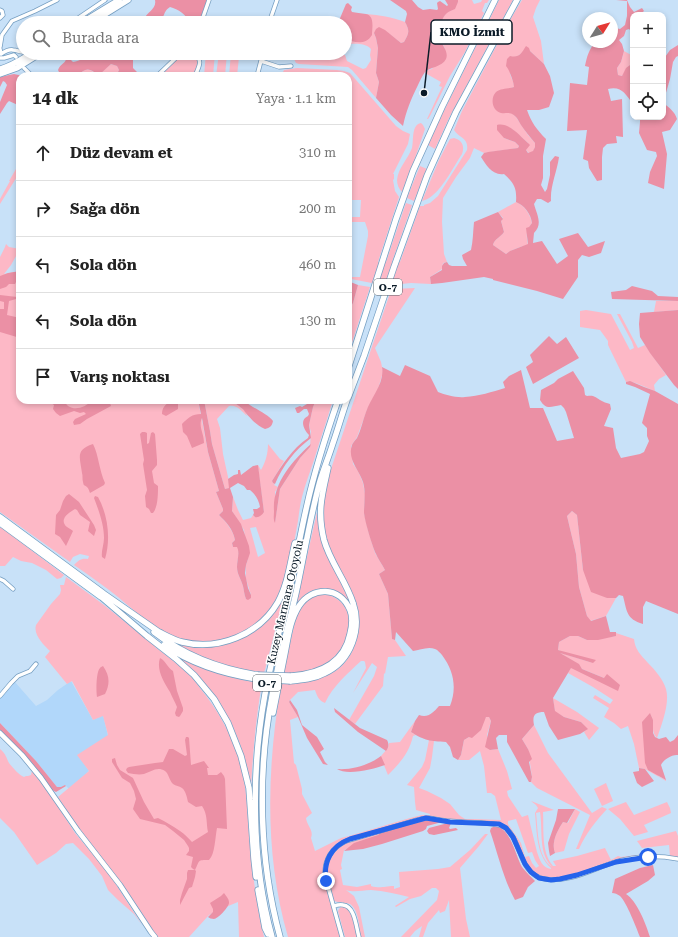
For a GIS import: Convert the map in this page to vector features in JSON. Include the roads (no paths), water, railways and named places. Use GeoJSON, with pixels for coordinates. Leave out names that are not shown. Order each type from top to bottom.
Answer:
{"type":"FeatureCollection","features":[{"type":"Feature","properties":{"kind":"highway"},"geometry":{"type":"LineString","coordinates":[[93,16],[119,0]]}},
{"type":"Feature","properties":{"kind":"highway"},"geometry":{"type":"LineString","coordinates":[[102,16],[128,0]]}},
{"type":"Feature","properties":{"kind":"highway","name":"O-7"},"geometry":{"type":"LineString","coordinates":[[352,356],[413,171],[442,107],[495,0]]}},
{"type":"Feature","properties":{"kind":"highway","name":"O-7"},"geometry":{"type":"LineString","coordinates":[[352,388],[427,176],[456,112],[517,0]]}},
{"type":"Feature","properties":{"kind":"highway"},"geometry":{"type":"LineString","coordinates":[[0,69],[20,60]]}},
{"type":"Feature","properties":{"kind":"highway"},"geometry":{"type":"LineString","coordinates":[[0,74],[17,68],[30,60]]}},
{"type":"Feature","properties":{"kind":"highway","name":"Kuzey Marmara Otoyolu"},"geometry":{"type":"LineString","coordinates":[[270,937],[262,888],[256,835],[255,787],[258,742],[264,694],[276,638],[288,596],[315,472],[337,404]]}},
{"type":"Feature","properties":{"kind":"highway","name":"O-7"},"geometry":{"type":"LineString","coordinates":[[335,437],[346,404]]}},
{"type":"Feature","properties":{"kind":"highway"},"geometry":{"type":"LineString","coordinates":[[0,517],[99,593],[146,632],[168,648],[192,661],[216,670],[239,676],[306,679],[327,672],[341,662],[354,639],[355,632],[356,620],[354,604],[328,552],[320,521],[321,496],[335,437]]}},
{"type":"Feature","properties":{"kind":"highway","name":"Kuzey Marmara Otoyolu"},"geometry":{"type":"LineString","coordinates":[[280,937],[272,904],[263,830],[262,805],[264,757],[271,697],[280,656],[320,481],[335,437]]}},
{"type":"Feature","properties":{"kind":"highway"},"geometry":{"type":"LineString","coordinates":[[0,523],[99,593],[170,638],[193,644],[213,644],[232,640],[255,628],[275,607],[287,582],[304,500],[315,472]]}},
{"type":"Feature","properties":{"kind":"highway"},"geometry":{"type":"LineString","coordinates":[[264,757],[289,635],[296,610],[306,598],[315,593],[324,591],[339,596],[348,606],[352,617],[349,640],[346,646],[338,658],[325,668],[310,674],[290,679]]}},
{"type":"Feature","properties":{"kind":"highway"},"geometry":{"type":"LineString","coordinates":[[99,593],[194,675],[214,699],[228,723],[242,756],[249,788],[253,852],[259,899],[265,928],[270,937]]}},
{"type":"Feature","properties":{"kind":"highway","name":"O-7"},"geometry":{"type":"LineString","coordinates":[[272,904],[284,937]]}},
{"type":"Feature","properties":{"kind":"main road"},"geometry":{"type":"LineString","coordinates":[[0,733],[22,755],[41,778],[78,831],[120,886],[155,937]]}},
{"type":"Feature","properties":{"kind":"main road"},"geometry":{"type":"LineString","coordinates":[[0,736],[16,751],[39,779],[77,834],[110,875],[151,937]]}},
{"type":"Feature","properties":{"kind":"street"},"geometry":{"type":"LineString","coordinates":[[24,16],[57,0]]}},
{"type":"Feature","properties":{"kind":"street"},"geometry":{"type":"LineString","coordinates":[[81,16],[105,0]]}},
{"type":"Feature","properties":{"kind":"street"},"geometry":{"type":"LineString","coordinates":[[204,16],[210,0]]}},
{"type":"Feature","properties":{"kind":"street"},"geometry":{"type":"LineString","coordinates":[[271,16],[277,0]]}},
{"type":"Feature","properties":{"kind":"street"},"geometry":{"type":"LineString","coordinates":[[0,10],[2,11],[3,15],[0,18]]}},
{"type":"Feature","properties":{"kind":"street"},"geometry":{"type":"LineString","coordinates":[[16,19],[12,21],[2,35],[0,54],[9,50],[16,51]]}},
{"type":"Feature","properties":{"kind":"street"},"geometry":{"type":"LineString","coordinates":[[0,58],[14,55],[16,57]]}},
{"type":"Feature","properties":{"kind":"street"},"geometry":{"type":"LineString","coordinates":[[162,72],[174,60]]}},
{"type":"Feature","properties":{"kind":"street"},"geometry":{"type":"LineString","coordinates":[[196,72],[199,60]]}},
{"type":"Feature","properties":{"kind":"street"},"geometry":{"type":"LineString","coordinates":[[258,72],[261,61],[279,67],[291,66]]}},
{"type":"Feature","properties":{"kind":"street"},"geometry":{"type":"LineString","coordinates":[[24,68],[28,72]]}},
{"type":"Feature","properties":{"kind":"street"},"geometry":{"type":"LineString","coordinates":[[0,579],[13,589]]}},
{"type":"Feature","properties":{"kind":"street"},"geometry":{"type":"LineString","coordinates":[[0,696],[18,676],[30,671],[36,664]]}},
{"type":"Feature","properties":{"kind":"street"},"geometry":{"type":"LineString","coordinates":[[342,937],[326,881],[325,871],[328,858],[336,847],[342,842],[426,818],[450,822],[494,824],[502,826],[508,830],[513,837],[528,869],[535,875],[544,879],[557,880],[568,878],[616,862],[637,858],[662,857],[678,859]]}},
{"type":"Feature","properties":{"kind":"street"},"geometry":{"type":"LineString","coordinates":[[334,906],[349,906],[352,910],[359,937]]}},
{"type":"Feature","properties":{"kind":"place","name":"KMO İzmit"},"geometry":{"type":"Point","coordinates":[424,93]}}]}
